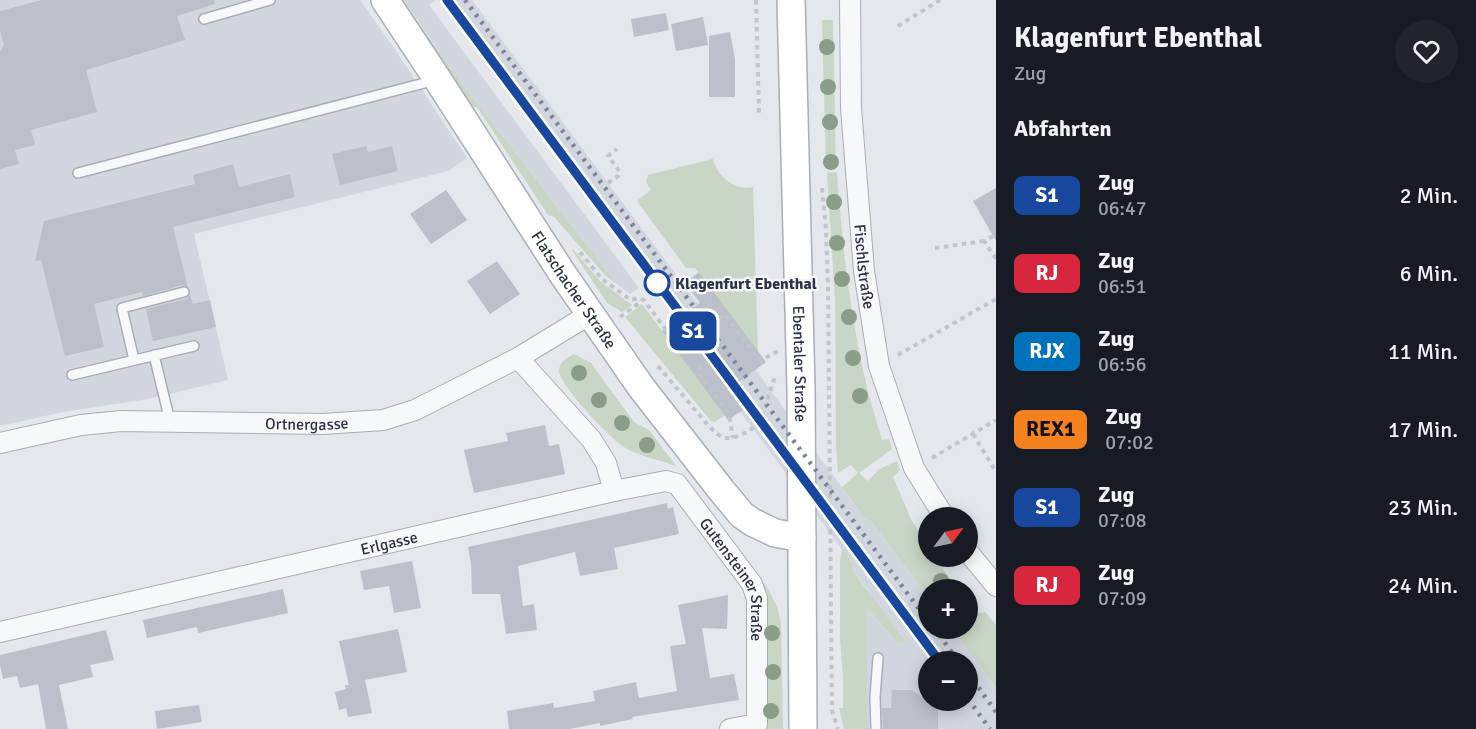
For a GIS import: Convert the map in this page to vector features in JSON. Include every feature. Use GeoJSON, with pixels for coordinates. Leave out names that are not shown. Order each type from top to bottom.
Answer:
{"type":"FeatureCollection","features":[{"type":"Feature","properties":{"kind":"main road","name":"Flatschacher Straße"},"geometry":{"type":"LineString","coordinates":[[385,0],[535,232],[641,387],[742,515],[775,534],[802,538]]}},
{"type":"Feature","properties":{"kind":"main road","name":"Ebentaler Straße"},"geometry":{"type":"LineString","coordinates":[[791,0],[799,288],[803,729]]}},
{"type":"Feature","properties":{"kind":"street","name":"Fischlstraße"},"geometry":{"type":"LineString","coordinates":[[850,0],[851,108],[855,166],[864,271],[879,366],[914,468],[938,507]]}},
{"type":"Feature","properties":{"kind":"street","name":"Ortnergasse"},"geometry":{"type":"LineString","coordinates":[[0,443],[81,425],[121,421],[323,424],[383,420],[415,410],[518,357],[590,314]]}},
{"type":"Feature","properties":{"kind":"street"},"geometry":{"type":"LineString","coordinates":[[518,357],[591,439],[606,462],[614,491]]}},
{"type":"Feature","properties":{"kind":"street","name":"Gutensteiner Straße"},"geometry":{"type":"LineString","coordinates":[[614,491],[666,481],[677,484],[752,584],[757,599],[757,724],[730,729]]}},
{"type":"Feature","properties":{"kind":"street","name":"Erlgasse"},"geometry":{"type":"LineString","coordinates":[[0,632],[614,491]]}},
{"type":"Feature","properties":{"kind":"street"},"geometry":{"type":"LineString","coordinates":[[978,564],[996,585]]}},
{"type":"Feature","properties":{"kind":"lane"},"geometry":{"type":"LineString","coordinates":[[204,19],[270,0]]}},
{"type":"Feature","properties":{"kind":"lane"},"geometry":{"type":"LineString","coordinates":[[78,173],[438,80]]}},
{"type":"Feature","properties":{"kind":"lane"},"geometry":{"type":"LineString","coordinates":[[134,360],[122,308],[184,292]]}},
{"type":"Feature","properties":{"kind":"lane"},"geometry":{"type":"LineString","coordinates":[[72,375],[194,346]]}},
{"type":"Feature","properties":{"kind":"lane"},"geometry":{"type":"LineString","coordinates":[[154,355],[170,421]]}},
{"type":"Feature","properties":{"kind":"lane"},"geometry":{"type":"LineString","coordinates":[[876,729],[875,697],[878,657]]}},
{"type":"Feature","properties":{"kind":"path"},"geometry":{"type":"LineString","coordinates":[[756,0],[759,114]]}},
{"type":"Feature","properties":{"kind":"path"},"geometry":{"type":"LineString","coordinates":[[898,26],[940,0]]}},
{"type":"Feature","properties":{"kind":"path"},"geometry":{"type":"LineString","coordinates":[[608,183],[618,176],[620,171],[608,156],[617,149]]}},
{"type":"Feature","properties":{"kind":"path"},"geometry":{"type":"LineString","coordinates":[[935,248],[984,241],[993,236]]}},
{"type":"Feature","properties":{"kind":"path"},"geometry":{"type":"LineString","coordinates":[[984,241],[996,259]]}},
{"type":"Feature","properties":{"kind":"path"},"geometry":{"type":"LineString","coordinates":[[575,246],[602,279],[631,300],[639,298],[644,300],[666,330],[678,321]]}},
{"type":"Feature","properties":{"kind":"path"},"geometry":{"type":"LineString","coordinates":[[879,366],[996,299]]}},
{"type":"Feature","properties":{"kind":"path"},"geometry":{"type":"LineString","coordinates":[[625,314],[644,300]]}},
{"type":"Feature","properties":{"kind":"path"},"geometry":{"type":"LineString","coordinates":[[712,323],[725,314],[760,361],[778,351]]}},
{"type":"Feature","properties":{"kind":"path"},"geometry":{"type":"LineString","coordinates":[[777,359],[778,341]]}},
{"type":"Feature","properties":{"kind":"path"},"geometry":{"type":"LineString","coordinates":[[656,362],[707,424],[725,438],[733,438],[750,431],[762,414],[777,367]]}},
{"type":"Feature","properties":{"kind":"path"},"geometry":{"type":"LineString","coordinates":[[708,362],[697,371],[729,414],[733,438]]}},
{"type":"Feature","properties":{"kind":"path"},"geometry":{"type":"LineString","coordinates":[[914,468],[996,420]]}},
{"type":"Feature","properties":{"kind":"path"},"geometry":{"type":"LineString","coordinates":[[973,434],[996,472]]}},
{"type":"Feature","properties":{"kind":"shaded area"},"geometry":{"type":"Polygon","coordinates":[[[0,0],[360,0],[467,158],[448,171],[194,234],[228,380],[148,399],[63,412],[0,426],[0,0]]]}},
{"type":"Feature","properties":{"kind":"shaded area"},"geometry":{"type":"Polygon","coordinates":[[[403,0],[436,0],[429,5],[639,288],[630,294],[617,284],[465,88],[403,0]]]}},
{"type":"Feature","properties":{"kind":"shaded area"},"geometry":{"type":"Polygon","coordinates":[[[439,0],[472,0],[744,366],[755,369],[865,519],[872,522],[896,553],[918,583],[918,639],[960,639],[969,651],[918,651],[918,711],[978,711],[978,663],[996,687],[996,729],[867,729],[869,591],[853,571],[852,563],[740,411],[743,409],[439,0]]]}},
{"type":"Feature","properties":{"kind":"green space"},"geometry":{"type":"Polygon","coordinates":[[[402,0],[465,88],[617,284],[606,276],[554,217],[548,215],[477,107],[469,107],[402,0]]]}},
{"type":"Feature","properties":{"kind":"green space"},"geometry":{"type":"Polygon","coordinates":[[[822,20],[833,20],[836,167],[826,167],[822,20]]]}},
{"type":"Feature","properties":{"kind":"green space"},"geometry":{"type":"Polygon","coordinates":[[[713,159],[719,172],[733,185],[753,187],[758,352],[695,268],[686,268],[637,201],[651,190],[646,182],[648,175],[713,159]]]}},
{"type":"Feature","properties":{"kind":"green space"},"geometry":{"type":"Polygon","coordinates":[[[837,172],[848,280],[856,334],[870,400],[882,440],[889,439],[892,449],[859,473],[868,481],[879,469],[897,461],[900,470],[893,477],[918,531],[918,567],[942,567],[950,579],[918,579],[918,583],[872,522],[865,519],[842,487],[858,473],[851,465],[838,473],[835,300],[827,173],[837,172]]]}},
{"type":"Feature","properties":{"kind":"green space"},"geometry":{"type":"Polygon","coordinates":[[[573,249],[600,281],[632,305],[622,312],[607,303],[573,249]]]}},
{"type":"Feature","properties":{"kind":"green space"},"geometry":{"type":"Polygon","coordinates":[[[642,304],[725,415],[715,422],[711,421],[625,317],[642,304]]]}},
{"type":"Feature","properties":{"kind":"green space"},"geometry":{"type":"Polygon","coordinates":[[[574,354],[591,363],[634,422],[649,430],[676,466],[624,447],[586,411],[567,387],[559,370],[562,362],[574,354]]]}},
{"type":"Feature","properties":{"kind":"green space"},"geometry":{"type":"Polygon","coordinates":[[[842,549],[852,563],[853,571],[905,641],[898,643],[867,607],[867,729],[844,729],[839,708],[843,708],[840,638],[842,549]]]}},
{"type":"Feature","properties":{"kind":"green space"},"geometry":{"type":"Polygon","coordinates":[[[764,582],[777,606],[781,623],[783,729],[763,729],[762,590],[764,582]]]}},
{"type":"Feature","properties":{"kind":"green space"},"geometry":{"type":"Polygon","coordinates":[[[985,612],[996,625],[996,687],[978,663],[978,651],[969,651],[960,639],[978,639],[978,614],[985,612]]]}},
{"type":"Feature","properties":{"kind":"building"},"geometry":{"type":"Polygon","coordinates":[[[42,0],[214,0],[215,4],[177,16],[185,40],[86,70],[97,112],[31,130],[35,145],[15,150],[19,164],[0,169],[0,52],[4,45],[0,31],[0,11],[42,0]]]}},
{"type":"Feature","properties":{"kind":"building"},"geometry":{"type":"Polygon","coordinates":[[[666,13],[669,30],[634,37],[631,19],[666,13]]]}},
{"type":"Feature","properties":{"kind":"building"},"geometry":{"type":"Polygon","coordinates":[[[703,17],[708,45],[676,51],[671,24],[703,17]]]}},
{"type":"Feature","properties":{"kind":"building"},"geometry":{"type":"Polygon","coordinates":[[[730,32],[735,59],[735,97],[709,97],[709,36],[730,32]]]}},
{"type":"Feature","properties":{"kind":"building"},"geometry":{"type":"Polygon","coordinates":[[[366,146],[368,152],[392,146],[398,171],[340,185],[332,154],[366,146]]]}},
{"type":"Feature","properties":{"kind":"building"},"geometry":{"type":"Polygon","coordinates":[[[233,164],[239,187],[290,174],[295,197],[173,227],[188,287],[182,285],[143,296],[142,292],[94,304],[104,347],[65,356],[41,260],[35,261],[44,221],[195,184],[193,175],[233,164]]]}},
{"type":"Feature","properties":{"kind":"building"},"geometry":{"type":"Polygon","coordinates":[[[996,188],[996,241],[973,201],[996,188]]]}},
{"type":"Feature","properties":{"kind":"building"},"geometry":{"type":"Polygon","coordinates":[[[446,190],[467,220],[431,244],[410,214],[446,190]]]}},
{"type":"Feature","properties":{"kind":"building"},"geometry":{"type":"Polygon","coordinates":[[[497,261],[520,294],[490,314],[467,281],[497,261]]]}},
{"type":"Feature","properties":{"kind":"building"},"geometry":{"type":"Polygon","coordinates":[[[699,272],[766,362],[728,390],[743,410],[728,420],[662,331],[700,303],[685,283],[699,272]]]}},
{"type":"Feature","properties":{"kind":"building"},"geometry":{"type":"Polygon","coordinates":[[[190,295],[193,304],[210,300],[216,327],[153,341],[146,309],[186,299],[190,295]]]}},
{"type":"Feature","properties":{"kind":"building"},"geometry":{"type":"Polygon","coordinates":[[[545,425],[549,446],[559,444],[565,474],[474,493],[464,450],[508,441],[506,433],[545,425]]]}},
{"type":"Feature","properties":{"kind":"building"},"geometry":{"type":"Polygon","coordinates":[[[667,503],[668,509],[673,507],[679,534],[614,548],[618,569],[580,576],[575,552],[518,566],[523,606],[534,604],[537,630],[506,634],[500,594],[472,594],[468,547],[667,503]]]}},
{"type":"Feature","properties":{"kind":"building"},"geometry":{"type":"Polygon","coordinates":[[[412,561],[421,608],[394,613],[389,586],[364,590],[360,571],[412,561]]]}},
{"type":"Feature","properties":{"kind":"building"},"geometry":{"type":"Polygon","coordinates":[[[283,589],[288,613],[198,633],[197,627],[147,638],[143,620],[283,589]]]}},
{"type":"Feature","properties":{"kind":"building"},"geometry":{"type":"Polygon","coordinates":[[[728,595],[727,629],[702,628],[710,678],[734,674],[739,700],[632,717],[633,719],[600,726],[600,723],[570,729],[509,729],[507,711],[553,703],[554,708],[595,701],[593,691],[636,682],[639,698],[677,691],[670,646],[686,644],[678,605],[728,595]]]}},
{"type":"Feature","properties":{"kind":"building"},"geometry":{"type":"Polygon","coordinates":[[[398,629],[407,672],[365,680],[372,713],[348,717],[346,708],[339,710],[335,692],[346,689],[345,685],[349,685],[339,641],[398,629]]]}},
{"type":"Feature","properties":{"kind":"building"},"geometry":{"type":"Polygon","coordinates":[[[106,630],[114,660],[90,665],[93,677],[59,685],[68,729],[46,729],[38,684],[20,688],[17,676],[3,679],[0,655],[106,630]]]}},
{"type":"Feature","properties":{"kind":"building"},"geometry":{"type":"Polygon","coordinates":[[[892,690],[912,690],[918,694],[918,711],[938,711],[938,729],[883,729],[882,708],[891,708],[892,690]]]}},
{"type":"Feature","properties":{"kind":"building"},"geometry":{"type":"Polygon","coordinates":[[[199,705],[202,722],[157,729],[155,711],[199,705]]]}},
{"type":"Feature","properties":{"kind":"railway"},"geometry":{"type":"LineString","coordinates":[[447,0],[932,651]]}},
{"type":"Feature","properties":{"kind":"railway"},"geometry":{"type":"LineString","coordinates":[[465,0],[918,608]]}},
{"type":"Feature","properties":{"kind":"railway"},"geometry":{"type":"LineString","coordinates":[[942,639],[951,651]]}},
{"type":"Feature","properties":{"kind":"railway"},"geometry":{"type":"LineString","coordinates":[[978,687],[996,712]]}},
{"type":"Feature","properties":{"kind":"railway"},"geometry":{"type":"LineString","coordinates":[[977,711],[990,729]]}},
{"type":"Feature","properties":{"kind":"train","name":"S1"},"geometry":{"type":"LineString","coordinates":[[447,0],[932,651]]}},
{"type":"Feature","properties":{"kind":"place","name":"Klagenfurt Ebenthal"},"geometry":{"type":"Point","coordinates":[657,283]}}]}
